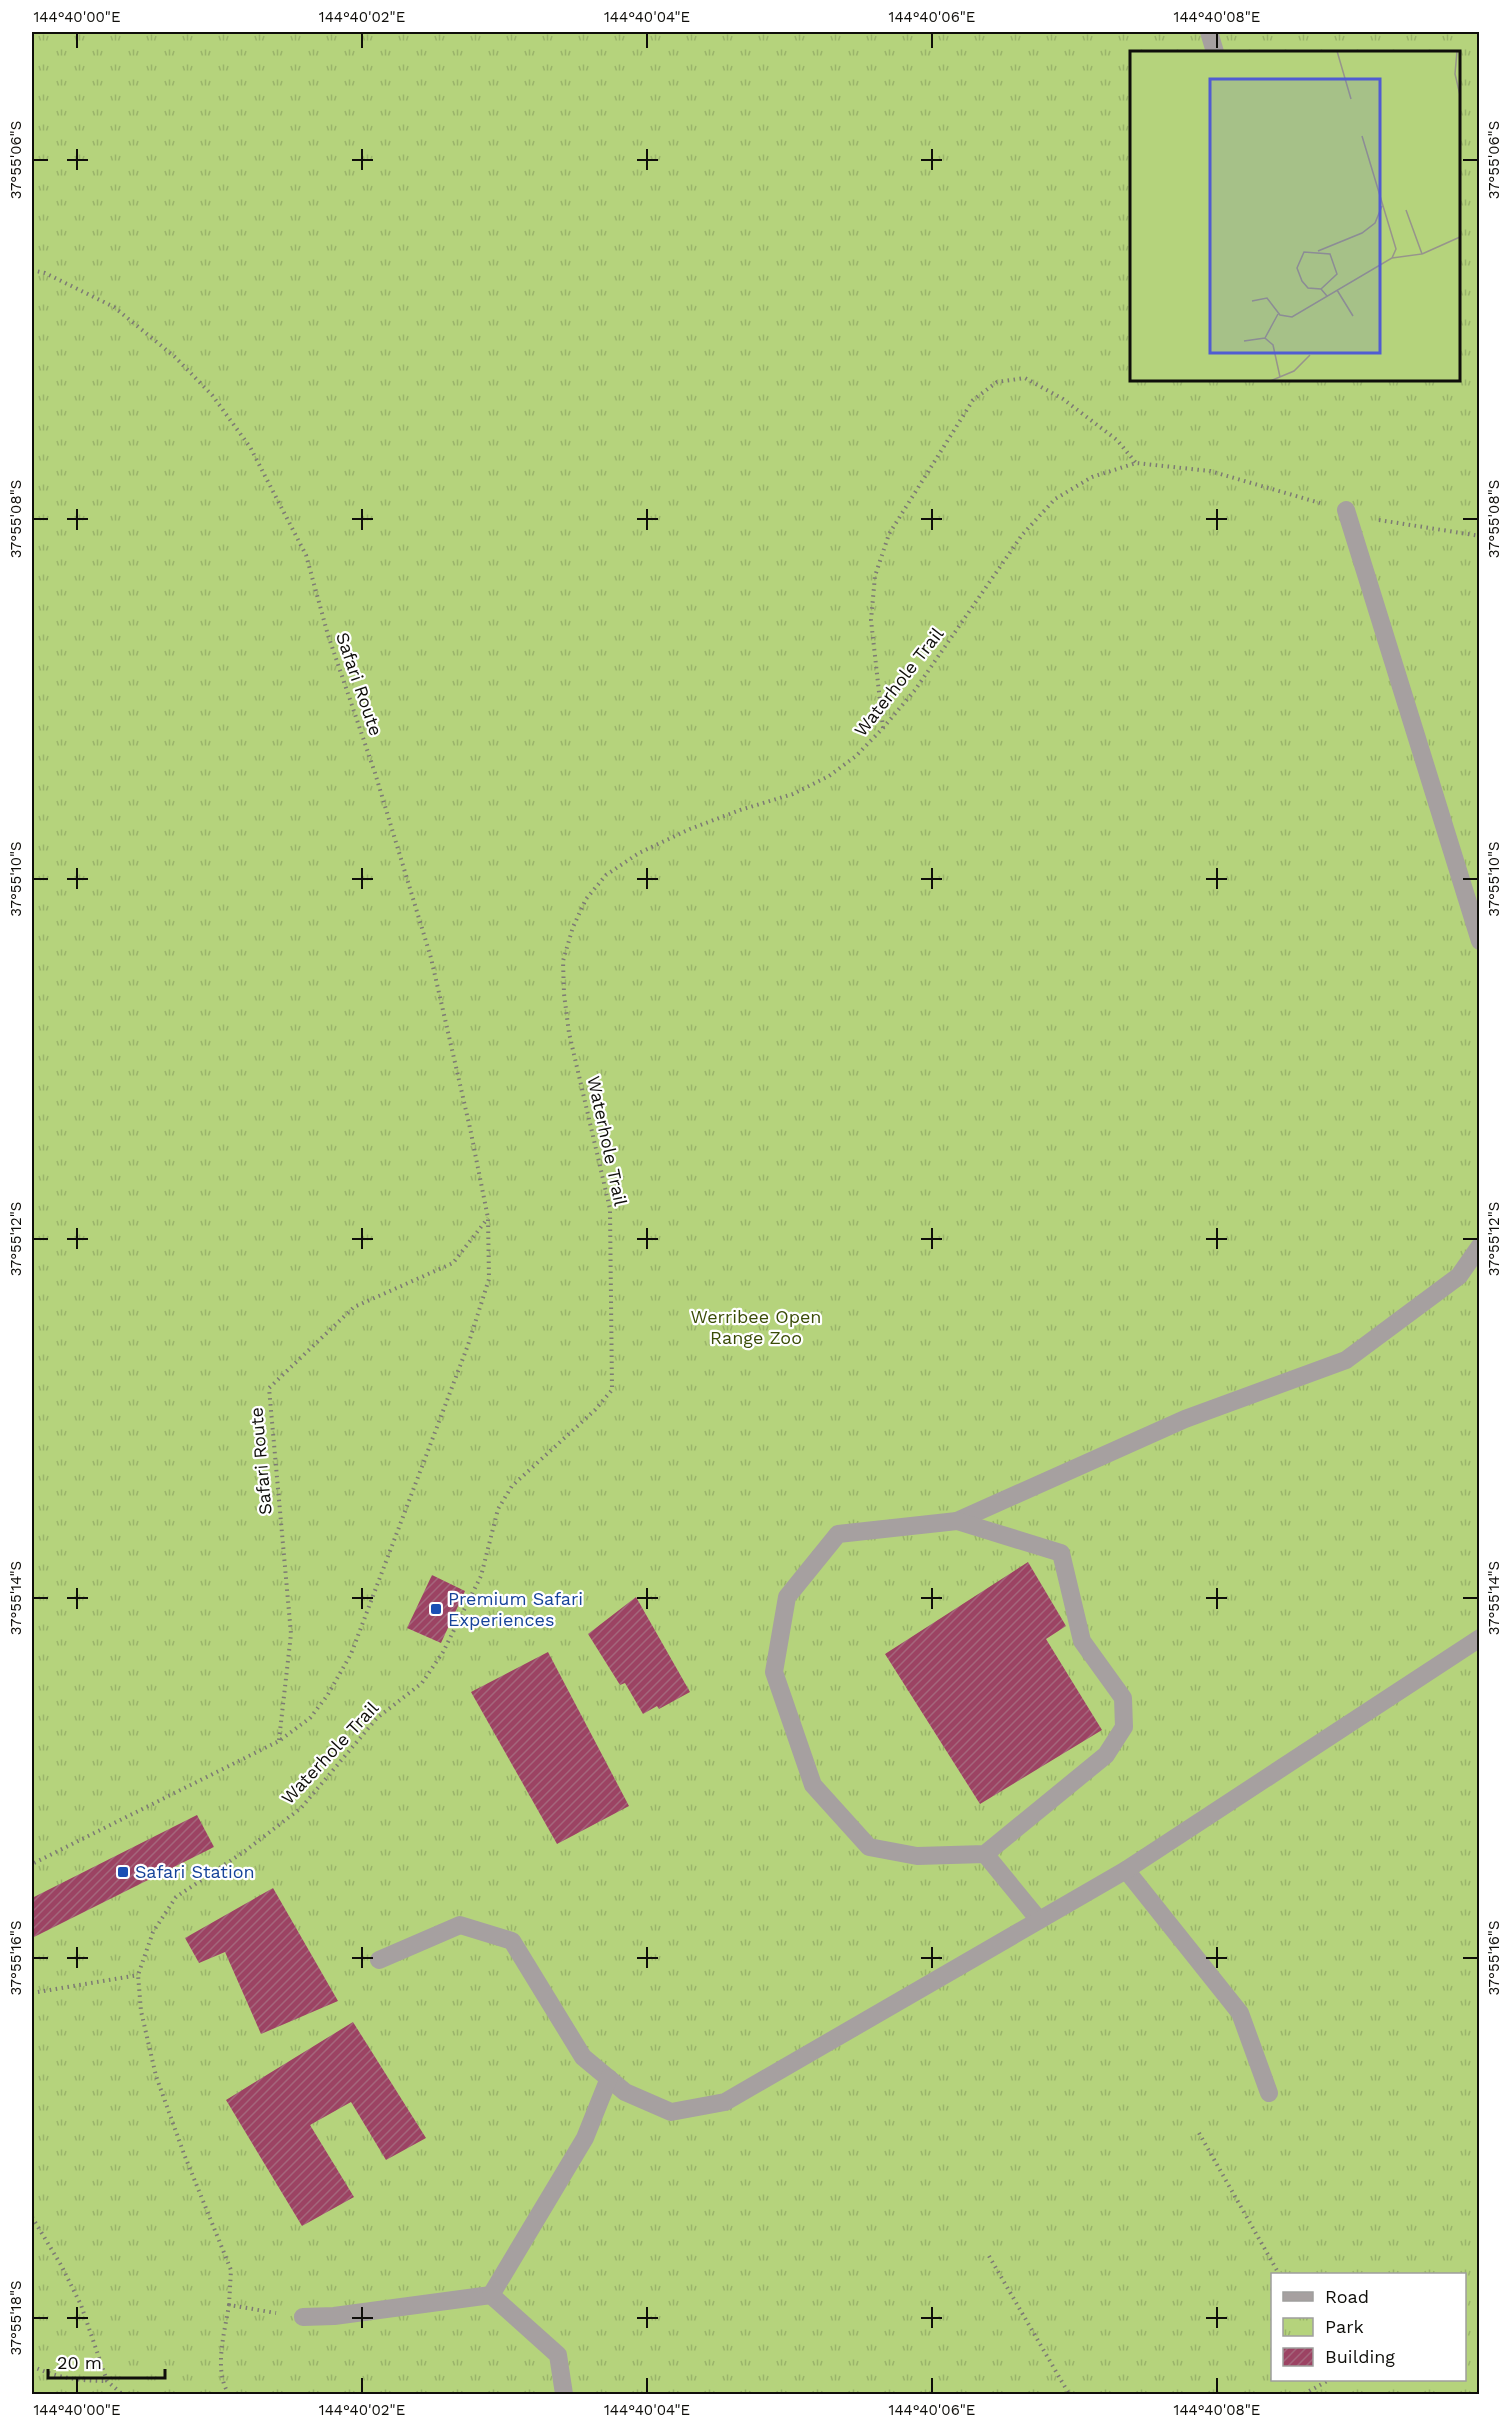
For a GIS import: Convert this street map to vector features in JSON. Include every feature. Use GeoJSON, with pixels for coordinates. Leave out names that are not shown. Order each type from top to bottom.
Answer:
{"type":"FeatureCollection","features":[{"type":"Feature","properties":{"kind":"street"},"geometry":{"type":"LineString","coordinates":[[1209,32],[1215,51]]}},
{"type":"Feature","properties":{"kind":"street"},"geometry":{"type":"LineString","coordinates":[[1346,510],[1479,941]]}},
{"type":"Feature","properties":{"kind":"street"},"geometry":{"type":"LineString","coordinates":[[957,1521],[1061,1553],[1082,1641],[1123,1698],[1124,1727],[1106,1755],[985,1854],[917,1856],[869,1846],[813,1785],[774,1672],[787,1597],[838,1534],[957,1521],[1185,1419],[1346,1360],[1459,1276],[1479,1246]]}},
{"type":"Feature","properties":{"kind":"street"},"geometry":{"type":"LineString","coordinates":[[379,1960],[460,1925],[512,1941],[583,2057],[625,2092],[671,2112],[725,2102],[1126,1870],[1479,1638]]}},
{"type":"Feature","properties":{"kind":"street"},"geometry":{"type":"LineString","coordinates":[[985,1854],[1040,1920]]}},
{"type":"Feature","properties":{"kind":"street"},"geometry":{"type":"LineString","coordinates":[[1126,1870],[1240,2013],[1269,2092]]}},
{"type":"Feature","properties":{"kind":"street"},"geometry":{"type":"LineString","coordinates":[[491,2295],[585,2138],[609,2078]]}},
{"type":"Feature","properties":{"kind":"street"},"geometry":{"type":"LineString","coordinates":[[303,2317],[334,2316],[491,2295],[558,2355],[564,2394]]}},
{"type":"Feature","properties":{"kind":"path","name":"Safari Route"},"geometry":{"type":"LineString","coordinates":[[32,270],[45,273],[114,307],[175,357],[212,395],[250,447],[306,555],[328,635],[375,773],[431,958],[488,1218],[489,1279],[468,1345],[351,1654],[327,1696],[310,1718],[279,1741],[32,1864]]}},
{"type":"Feature","properties":{"kind":"path"},"geometry":{"type":"LineString","coordinates":[[883,728],[871,620],[875,576],[889,534],[973,400],[997,382],[1025,378],[1063,399],[1117,440],[1136,463]]}},
{"type":"Feature","properties":{"kind":"path","name":"Waterhole Trail"},"geometry":{"type":"LineString","coordinates":[[229,2394],[224,2386],[221,2359],[229,2305],[231,2270],[183,2154],[156,2076],[141,2011],[138,1975],[153,1932],[176,1897],[244,1851],[301,1808],[377,1718],[423,1683],[443,1652],[481,1576],[498,1509],[512,1486],[595,1410],[612,1390],[610,1209],[569,1033],[562,962],[573,927],[586,899],[606,875],[639,853],[690,829],[740,810],[793,794],[829,776],[856,756],[915,690],[1022,535],[1055,499],[1092,477],[1136,463],[1210,471],[1386,522],[1479,536]]}},
{"type":"Feature","properties":{"kind":"path","name":"Safari Route"},"geometry":{"type":"LineString","coordinates":[[279,1741],[291,1634],[269,1388],[354,1306],[453,1263],[488,1218]]}},
{"type":"Feature","properties":{"kind":"path"},"geometry":{"type":"LineString","coordinates":[[32,1993],[138,1975]]}},
{"type":"Feature","properties":{"kind":"path"},"geometry":{"type":"LineString","coordinates":[[1199,2133],[1278,2273]]}},
{"type":"Feature","properties":{"kind":"path"},"geometry":{"type":"LineString","coordinates":[[32,2217],[62,2265],[81,2305],[107,2381],[122,2394]]}},
{"type":"Feature","properties":{"kind":"path"},"geometry":{"type":"LineString","coordinates":[[989,2256],[1069,2394]]}},
{"type":"Feature","properties":{"kind":"path"},"geometry":{"type":"LineString","coordinates":[[229,2305],[303,2317]]}},
{"type":"Feature","properties":{"kind":"path"},"geometry":{"type":"LineString","coordinates":[[32,2366],[52,2375],[84,2381],[107,2381]]}},
{"type":"Feature","properties":{"kind":"path"},"geometry":{"type":"LineString","coordinates":[[1304,2394],[1326,2381]]}},
{"type":"Feature","properties":{"kind":"green space","name":"Werribee Open Range Zoo"},"geometry":{"type":"Polygon","coordinates":[[[32,32],[1479,32],[1479,2394],[32,2394],[32,32]]]}},
{"type":"Feature","properties":{"kind":"building"},"geometry":{"type":"Polygon","coordinates":[[[1028,1562],[1066,1626],[1046,1639],[1102,1730],[980,1804],[885,1654],[1028,1562]]]}},
{"type":"Feature","properties":{"kind":"building","name":"Premium Safari Experiences"},"geometry":{"type":"Polygon","coordinates":[[[432,1575],[465,1591],[441,1643],[407,1628],[432,1575]]]}},
{"type":"Feature","properties":{"kind":"building"},"geometry":{"type":"Polygon","coordinates":[[[636,1597],[690,1692],[659,1709],[657,1706],[643,1714],[625,1683],[620,1685],[588,1634],[636,1597]]]}},
{"type":"Feature","properties":{"kind":"building"},"geometry":{"type":"Polygon","coordinates":[[[548,1652],[629,1806],[557,1844],[471,1692],[548,1652]]]}},
{"type":"Feature","properties":{"kind":"building","name":"Safari Station"},"geometry":{"type":"Polygon","coordinates":[[[197,1815],[214,1847],[32,1938],[32,1898],[197,1815]]]}},
{"type":"Feature","properties":{"kind":"building"},"geometry":{"type":"Polygon","coordinates":[[[273,1888],[338,2001],[261,2034],[225,1952],[199,1963],[185,1938],[273,1888]]]}},
{"type":"Feature","properties":{"kind":"building"},"geometry":{"type":"Polygon","coordinates":[[[353,2022],[426,2138],[386,2160],[351,2102],[310,2125],[354,2197],[302,2226],[226,2100],[353,2022]]]}},
{"type":"Feature","properties":{"kind":"place","name":"Premium Safari Experiences"},"geometry":{"type":"Point","coordinates":[436,1609]}},
{"type":"Feature","properties":{"kind":"place","name":"Safari Station"},"geometry":{"type":"Point","coordinates":[123,1872]}}]}
